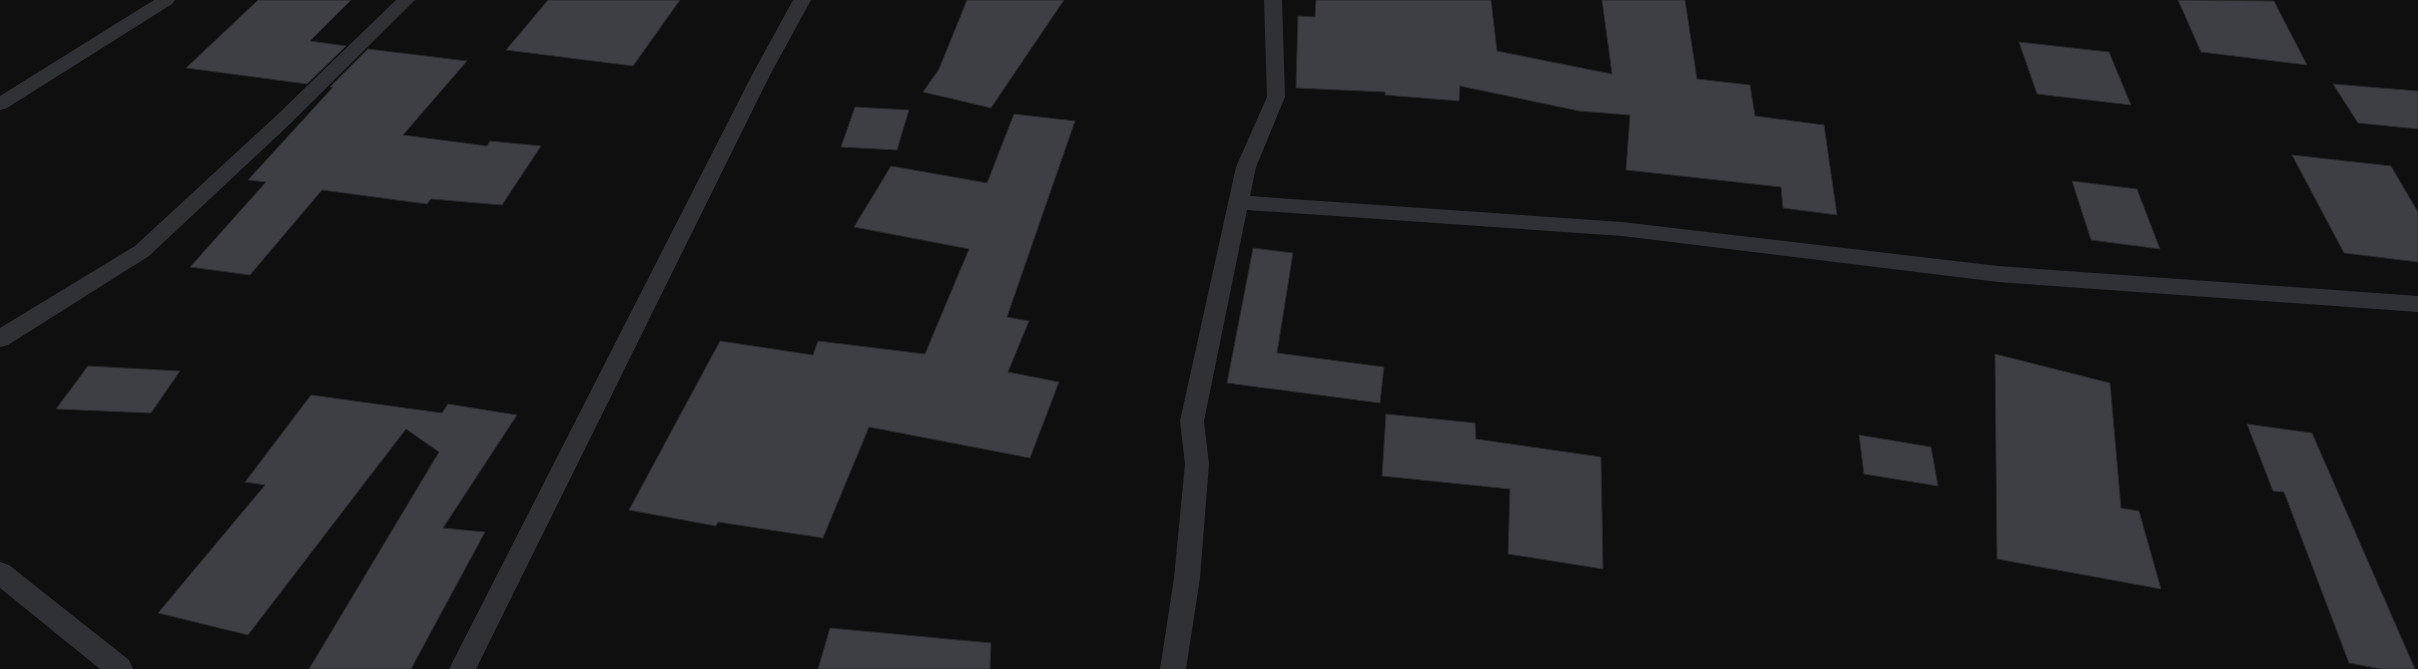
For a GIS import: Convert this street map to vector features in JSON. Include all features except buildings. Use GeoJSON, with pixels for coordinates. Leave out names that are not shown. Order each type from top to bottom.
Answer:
{"type":"FeatureCollection","features":[{"type":"Feature","properties":{"kind":"street"},"geometry":{"type":"LineString","coordinates":[[0,104],[166,0]]}},
{"type":"Feature","properties":{"kind":"street"},"geometry":{"type":"LineString","coordinates":[[0,339],[142,251],[284,119],[406,0]]}},
{"type":"Feature","properties":{"kind":"street"},"geometry":{"type":"LineString","coordinates":[[462,669],[761,75],[802,0]]}},
{"type":"Feature","properties":{"kind":"street"},"geometry":{"type":"LineString","coordinates":[[1177,668],[1197,464],[1192,422],[1246,167],[1276,97],[1273,0]]}},
{"type":"Feature","properties":{"kind":"street"},"geometry":{"type":"LineString","coordinates":[[1238,202],[1622,229],[1998,274],[2418,304]]}},
{"type":"Feature","properties":{"kind":"street"},"geometry":{"type":"LineString","coordinates":[[0,573],[120,669]]}}]}
